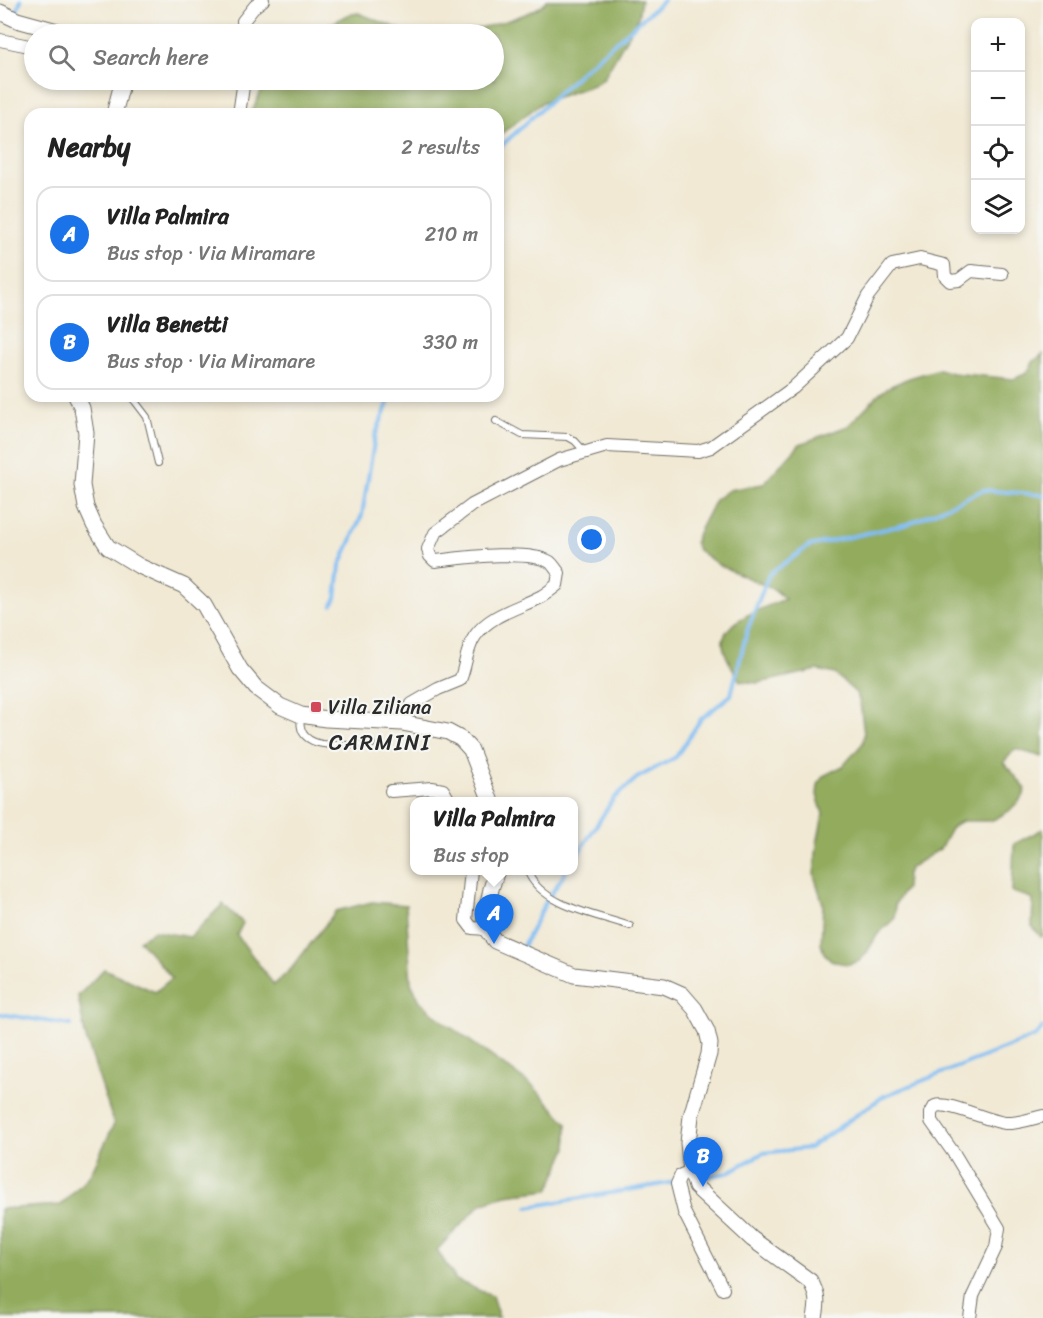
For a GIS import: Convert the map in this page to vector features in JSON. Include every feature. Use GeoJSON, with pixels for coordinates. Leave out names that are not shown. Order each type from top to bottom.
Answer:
{"type":"FeatureCollection","features":[{"type":"Feature","properties":{"kind":"street"},"geometry":{"type":"LineString","coordinates":[[243,24],[243,21],[262,0]]}},
{"type":"Feature","properties":{"kind":"street"},"geometry":{"type":"LineString","coordinates":[[0,12],[32,24]]}},
{"type":"Feature","properties":{"kind":"street"},"geometry":{"type":"LineString","coordinates":[[0,40],[24,45]]}},
{"type":"Feature","properties":{"kind":"street"},"geometry":{"type":"LineString","coordinates":[[116,108],[120,90]]}},
{"type":"Feature","properties":{"kind":"street"},"geometry":{"type":"LineString","coordinates":[[240,108],[243,90]]}},
{"type":"Feature","properties":{"kind":"street"},"geometry":{"type":"LineString","coordinates":[[402,723],[412,705],[438,689],[460,680],[472,641],[487,624],[506,611],[542,596],[557,585],[559,573],[551,562],[535,557],[500,556],[435,561],[428,549],[435,533],[472,505],[559,460],[607,446],[698,451],[711,447],[793,388],[847,338],[868,296],[892,265],[920,259],[944,265],[945,276],[950,281],[959,280],[971,271],[1002,274]]}},
{"type":"Feature","properties":{"kind":"street"},"geometry":{"type":"LineString","coordinates":[[79,402],[86,433],[82,485],[86,507],[108,547],[139,566],[184,586],[204,605],[240,669],[256,688],[280,706],[301,715],[326,719],[402,723],[448,732],[461,739],[471,750],[489,797]]}},
{"type":"Feature","properties":{"kind":"street"},"geometry":{"type":"LineString","coordinates":[[391,791],[432,788],[443,790],[447,797]]}},
{"type":"Feature","properties":{"kind":"street"},"geometry":{"type":"LineString","coordinates":[[470,875],[466,920],[472,928],[486,929]]}},
{"type":"Feature","properties":{"kind":"street"},"geometry":{"type":"LineString","coordinates":[[496,875],[485,911],[486,929],[495,941],[574,975],[664,986],[682,994],[695,1009],[707,1031],[710,1044],[691,1116],[688,1143],[691,1171],[696,1187],[752,1239],[810,1281],[818,1299],[815,1318]]}},
{"type":"Feature","properties":{"kind":"street"},"geometry":{"type":"LineString","coordinates":[[970,1318],[973,1296],[996,1247],[999,1228],[955,1155],[931,1121],[931,1113],[935,1106],[943,1104],[980,1118],[1006,1123],[1043,1116]]}},
{"type":"Feature","properties":{"kind":"street"},"geometry":{"type":"LineString","coordinates":[[691,1171],[681,1175],[677,1184],[684,1212],[723,1288]]}},
{"type":"Feature","properties":{"kind":"lane"},"geometry":{"type":"LineString","coordinates":[[136,402],[147,417],[158,463]]}},
{"type":"Feature","properties":{"kind":"lane"},"geometry":{"type":"LineString","coordinates":[[496,421],[522,435],[568,437],[586,452]]}},
{"type":"Feature","properties":{"kind":"lane"},"geometry":{"type":"LineString","coordinates":[[301,715],[301,733],[307,740],[316,744],[372,744]]}},
{"type":"Feature","properties":{"kind":"lane"},"geometry":{"type":"LineString","coordinates":[[529,875],[530,879],[557,902],[630,926]]}},
{"type":"Feature","properties":{"kind":"green space"},"geometry":{"type":"Polygon","coordinates":[[[547,0],[641,0],[638,18],[603,79],[593,85],[543,102],[504,131],[504,108],[254,108],[262,90],[504,90],[504,24],[495,24],[531,12],[547,0]]]}},
{"type":"Feature","properties":{"kind":"green space"},"geometry":{"type":"Polygon","coordinates":[[[358,13],[386,24],[331,24],[348,15],[358,13]]]}},
{"type":"Feature","properties":{"kind":"green space"},"geometry":{"type":"Polygon","coordinates":[[[1043,354],[1043,757],[1015,749],[1004,762],[1025,788],[1020,800],[1009,811],[990,821],[963,821],[956,824],[940,849],[911,867],[907,873],[906,888],[895,904],[895,918],[877,935],[866,954],[859,961],[849,964],[831,960],[824,953],[821,944],[823,904],[814,875],[823,814],[817,795],[818,785],[823,776],[843,766],[863,743],[860,702],[856,693],[835,674],[818,670],[758,683],[740,681],[724,651],[723,641],[726,633],[731,626],[749,614],[785,599],[775,590],[719,565],[698,550],[695,543],[696,537],[715,500],[729,490],[763,484],[800,444],[848,426],[889,387],[939,369],[952,373],[1014,379],[1027,373],[1034,361],[1043,354]]]}},
{"type":"Feature","properties":{"kind":"green space"},"geometry":{"type":"Polygon","coordinates":[[[1043,829],[1043,936],[1041,937],[1032,926],[1033,900],[1012,891],[1014,844],[1043,829]]]}},
{"type":"Feature","properties":{"kind":"green space"},"geometry":{"type":"Polygon","coordinates":[[[372,902],[406,905],[411,983],[420,1001],[441,1020],[534,1087],[567,1123],[567,1148],[549,1190],[506,1195],[481,1204],[437,1250],[456,1280],[492,1296],[499,1318],[0,1318],[0,1209],[61,1205],[90,1175],[114,1124],[85,1035],[78,996],[104,969],[155,992],[172,978],[139,940],[154,931],[190,937],[223,904],[243,923],[237,935],[274,985],[291,969],[336,911],[372,902]]]}},
{"type":"Feature","properties":{"kind":"waterway"},"geometry":{"type":"LineString","coordinates":[[17,11],[21,0]]}},
{"type":"Feature","properties":{"kind":"waterway"},"geometry":{"type":"LineString","coordinates":[[504,143],[582,71],[664,0]]}},
{"type":"Feature","properties":{"kind":"waterway"},"geometry":{"type":"LineString","coordinates":[[332,605],[336,598],[340,566],[362,515],[375,436],[389,402]]}},
{"type":"Feature","properties":{"kind":"waterway"},"geometry":{"type":"LineString","coordinates":[[578,854],[614,798],[637,778],[676,757],[701,719],[731,695],[747,631],[769,574],[809,546],[908,524],[983,490],[1043,495]]}},
{"type":"Feature","properties":{"kind":"waterway"},"geometry":{"type":"LineString","coordinates":[[522,948],[546,902],[564,875]]}},
{"type":"Feature","properties":{"kind":"waterway"},"geometry":{"type":"LineString","coordinates":[[0,1014],[71,1025]]}},
{"type":"Feature","properties":{"kind":"waterway"},"geometry":{"type":"LineString","coordinates":[[697,1178],[727,1173],[763,1153],[809,1148],[884,1096],[1036,1036],[1043,1027]]}},
{"type":"Feature","properties":{"kind":"waterway"},"geometry":{"type":"LineString","coordinates":[[528,1207],[675,1182]]}},
{"type":"Feature","properties":{"kind":"place","name":"Villa Ziliana"},"geometry":{"type":"Point","coordinates":[316,707]}},
{"type":"Feature","properties":{"kind":"place","name":"Villa Palmira"},"geometry":{"type":"Point","coordinates":[494,944]}},
{"type":"Feature","properties":{"kind":"place","name":"Villa Benetti"},"geometry":{"type":"Point","coordinates":[703,1187]}},
{"type":"Feature","properties":{"kind":"district","name":"CARMINI"},"geometry":{"type":"Point","coordinates":[380,742]}}]}
